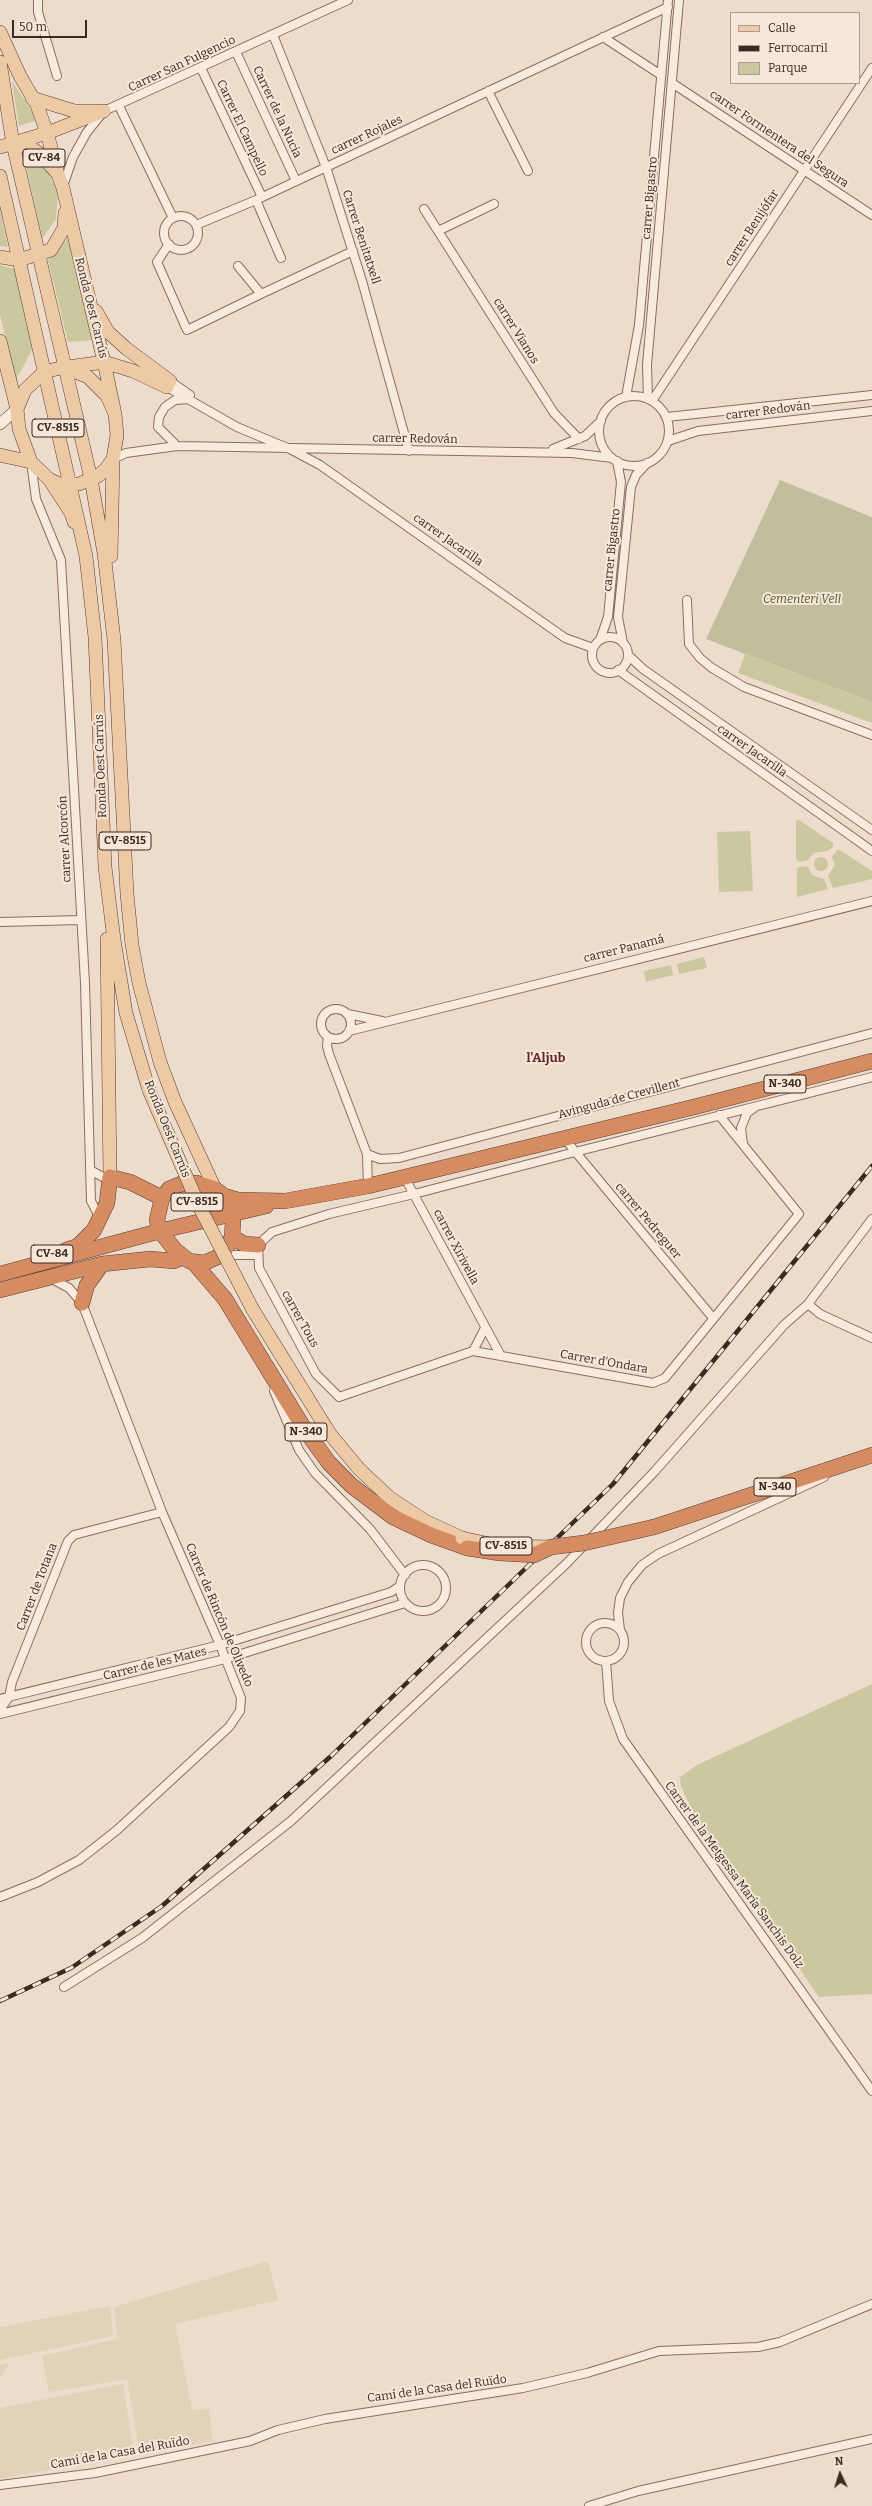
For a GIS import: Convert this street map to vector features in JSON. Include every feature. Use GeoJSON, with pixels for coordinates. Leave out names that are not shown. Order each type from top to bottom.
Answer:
{"type":"FeatureCollection","features":[{"type":"Feature","properties":{"kind":"highway","name":"Avinguda de Crevillent"},"geometry":{"type":"LineString","coordinates":[[162,1198],[169,1189],[181,1184],[196,1183],[219,1193],[243,1200],[285,1202],[368,1186],[698,1106],[872,1061]]}},
{"type":"Feature","properties":{"kind":"highway"},"geometry":{"type":"LineString","coordinates":[[100,1218],[107,1203],[110,1177],[130,1182],[162,1198],[157,1220],[160,1231]]}},
{"type":"Feature","properties":{"kind":"highway"},"geometry":{"type":"LineString","coordinates":[[0,1290],[102,1264],[150,1259],[210,1261],[220,1256],[232,1237],[231,1214],[219,1193]]}},
{"type":"Feature","properties":{"kind":"highway","name":"N-340"},"geometry":{"type":"LineString","coordinates":[[6,1272],[160,1231],[285,1202]]}},
{"type":"Feature","properties":{"kind":"highway","name":"CV-84"},"geometry":{"type":"LineString","coordinates":[[6,1272],[44,1257],[78,1246],[89,1235],[100,1218]]}},
{"type":"Feature","properties":{"kind":"highway","name":"Ronda Oest Carrús"},"geometry":{"type":"LineString","coordinates":[[160,1231],[225,1299],[262,1363],[309,1436],[329,1463],[352,1486],[393,1516],[431,1535],[500,1553],[534,1555],[551,1547],[597,1540],[654,1527],[834,1467]]}},
{"type":"Feature","properties":{"kind":"highway"},"geometry":{"type":"LineString","coordinates":[[232,1237],[258,1250]]}},
{"type":"Feature","properties":{"kind":"highway"},"geometry":{"type":"LineString","coordinates":[[82,1303],[87,1285],[102,1264]]}},
{"type":"Feature","properties":{"kind":"highway","name":"N-340"},"geometry":{"type":"LineString","coordinates":[[834,1467],[872,1455]]}},
{"type":"Feature","properties":{"kind":"main road","name":"Ronda Oest Carrús"},"geometry":{"type":"LineString","coordinates":[[0,32],[47,133],[63,188],[115,414],[118,435],[113,459],[111,604],[127,894],[132,945],[148,1023],[160,1062],[175,1102],[219,1193]]}},
{"type":"Feature","properties":{"kind":"main road","name":"Ronda Oest Carrús"},"geometry":{"type":"LineString","coordinates":[[0,62],[13,144],[91,480],[111,604]]}},
{"type":"Feature","properties":{"kind":"main road"},"geometry":{"type":"LineString","coordinates":[[32,98],[74,110],[104,111]]}},
{"type":"Feature","properties":{"kind":"main road"},"geometry":{"type":"LineString","coordinates":[[13,144],[47,133],[104,111]]}},
{"type":"Feature","properties":{"kind":"main road","name":"Ronda Oest Carrús"},"geometry":{"type":"LineString","coordinates":[[0,147],[13,144],[30,147],[40,154],[58,174]]}},
{"type":"Feature","properties":{"kind":"main road","name":"Ronda Oest Carrús"},"geometry":{"type":"LineString","coordinates":[[0,176],[86,556],[95,644],[105,867],[114,940],[126,1013],[149,1090],[199,1206],[253,1310],[330,1434],[359,1469],[390,1498],[425,1521],[464,1543]]}},
{"type":"Feature","properties":{"kind":"main road","name":"Ronda Oest Carrús"},"geometry":{"type":"LineString","coordinates":[[0,257],[19,260],[38,256],[51,250],[59,239],[64,228],[66,203]]}},
{"type":"Feature","properties":{"kind":"main road"},"geometry":{"type":"LineString","coordinates":[[86,290],[99,318],[108,332],[168,384]]}},
{"type":"Feature","properties":{"kind":"main road","name":"Ronda Oest Carrús"},"geometry":{"type":"LineString","coordinates":[[0,341],[17,409],[19,429],[31,462],[49,479],[71,513],[86,556]]}},
{"type":"Feature","properties":{"kind":"main road"},"geometry":{"type":"LineString","coordinates":[[44,372],[104,362],[168,384]]}},
{"type":"Feature","properties":{"kind":"main road","name":"Ronda Oest Carrús"},"geometry":{"type":"LineString","coordinates":[[64,368],[88,377],[107,396],[115,414]]}},
{"type":"Feature","properties":{"kind":"main road","name":"Ronda Oest Carrús"},"geometry":{"type":"LineString","coordinates":[[17,409],[25,390],[44,372]]}},
{"type":"Feature","properties":{"kind":"main road"},"geometry":{"type":"LineString","coordinates":[[0,454],[31,462]]}},
{"type":"Feature","properties":{"kind":"main road","name":"Ronda Oest Carrús"},"geometry":{"type":"LineString","coordinates":[[49,479],[60,484],[71,485],[91,480],[106,469],[113,459]]}},
{"type":"Feature","properties":{"kind":"main road"},"geometry":{"type":"LineString","coordinates":[[105,867],[110,1177]]}},
{"type":"Feature","properties":{"kind":"street"},"geometry":{"type":"LineString","coordinates":[[38,0],[38,12],[57,76]]}},
{"type":"Feature","properties":{"kind":"street","name":"Carrer San Fulgencio"},"geometry":{"type":"LineString","coordinates":[[104,111],[119,106],[348,0]]}},
{"type":"Feature","properties":{"kind":"street","name":"carrer Bigastro"},"geometry":{"type":"LineString","coordinates":[[650,400],[647,366],[680,0]]}},
{"type":"Feature","properties":{"kind":"street","name":"carrer Bigastro"},"geometry":{"type":"LineString","coordinates":[[626,397],[638,325],[668,3]]}},
{"type":"Feature","properties":{"kind":"street","name":"carrer Rojales"},"geometry":{"type":"LineString","coordinates":[[196,225],[296,182],[603,37],[668,3]]}},
{"type":"Feature","properties":{"kind":"street","name":"Carrer Benitatxell"},"geometry":{"type":"LineString","coordinates":[[273,35],[326,167],[353,251],[409,452]]}},
{"type":"Feature","properties":{"kind":"street"},"geometry":{"type":"LineString","coordinates":[[603,37],[661,75]]}},
{"type":"Feature","properties":{"kind":"street","name":"Carrer de la Nucia"},"geometry":{"type":"LineString","coordinates":[[236,52],[296,182]]}},
{"type":"Feature","properties":{"kind":"street","name":"Carrer El Campello"},"geometry":{"type":"LineString","coordinates":[[201,68],[259,199]]}},
{"type":"Feature","properties":{"kind":"street","name":"carrer Benijófar"},"geometry":{"type":"LineString","coordinates":[[650,400],[872,68]]}},
{"type":"Feature","properties":{"kind":"street","name":"carrer Formentera del Segura"},"geometry":{"type":"LineString","coordinates":[[672,83],[872,215]]}},
{"type":"Feature","properties":{"kind":"street"},"geometry":{"type":"LineString","coordinates":[[488,91],[528,171]]}},
{"type":"Feature","properties":{"kind":"street"},"geometry":{"type":"LineString","coordinates":[[119,106],[173,218]]}},
{"type":"Feature","properties":{"kind":"street"},"geometry":{"type":"LineString","coordinates":[[63,188],[73,157],[87,132],[104,111]]}},
{"type":"Feature","properties":{"kind":"street"},"geometry":{"type":"LineString","coordinates":[[259,199],[281,258]]}},
{"type":"Feature","properties":{"kind":"street"},"geometry":{"type":"LineString","coordinates":[[438,232],[494,204]]}},
{"type":"Feature","properties":{"kind":"street","name":"carrer Vianos"},"geometry":{"type":"LineString","coordinates":[[424,209],[554,413],[579,439]]}},
{"type":"Feature","properties":{"kind":"street"},"geometry":{"type":"LineString","coordinates":[[173,218],[189,218],[196,225],[198,236],[193,246],[182,250],[169,244],[165,232],[166,226],[173,218]]}},
{"type":"Feature","properties":{"kind":"street"},"geometry":{"type":"LineString","coordinates":[[169,244],[157,262],[187,330],[353,251]]}},
{"type":"Feature","properties":{"kind":"street"},"geometry":{"type":"LineString","coordinates":[[238,266],[261,294]]}},
{"type":"Feature","properties":{"kind":"street","name":"carrer Redován"},"geometry":{"type":"LineString","coordinates":[[168,384],[237,427],[290,449]]}},
{"type":"Feature","properties":{"kind":"street","name":"carrer Redován"},"geometry":{"type":"LineString","coordinates":[[168,384],[237,427]]}},
{"type":"Feature","properties":{"kind":"street","name":"carrer Redován"},"geometry":{"type":"LineString","coordinates":[[666,417],[872,395]]}},
{"type":"Feature","properties":{"kind":"street"},"geometry":{"type":"LineString","coordinates":[[626,397],[650,400],[666,417],[670,429],[668,441],[662,452],[647,463],[635,466],[615,460],[601,439],[601,420],[610,406],[626,397]]}},
{"type":"Feature","properties":{"kind":"street"},"geometry":{"type":"LineString","coordinates":[[176,446],[158,427],[159,417],[165,407],[175,400],[190,399]]}},
{"type":"Feature","properties":{"kind":"street"},"geometry":{"type":"LineString","coordinates":[[0,424],[17,409]]}},
{"type":"Feature","properties":{"kind":"street","name":"carrer Redován"},"geometry":{"type":"LineString","coordinates":[[668,441],[698,431],[872,411]]}},
{"type":"Feature","properties":{"kind":"street","name":"carrer Redován"},"geometry":{"type":"LineString","coordinates":[[539,452],[560,448],[579,439],[601,420]]}},
{"type":"Feature","properties":{"kind":"street","name":"carrer Redován"},"geometry":{"type":"LineString","coordinates":[[113,459],[126,454],[176,446],[409,452],[572,452],[615,460]]}},
{"type":"Feature","properties":{"kind":"street","name":"carrer Jacarilla"},"geometry":{"type":"LineString","coordinates":[[290,449],[320,465],[566,638],[593,648]]}},
{"type":"Feature","properties":{"kind":"street","name":"carrer Bigastro"},"geometry":{"type":"LineString","coordinates":[[600,640],[608,617],[620,482],[615,460]]}},
{"type":"Feature","properties":{"kind":"street","name":"carrer Alcorcón"},"geometry":{"type":"LineString","coordinates":[[31,462],[36,499],[62,560],[82,920],[91,1201],[100,1218]]}},
{"type":"Feature","properties":{"kind":"street","name":"carrer Bigastro"},"geometry":{"type":"LineString","coordinates":[[623,643],[618,617],[631,486],[636,475],[647,463]]}},
{"type":"Feature","properties":{"kind":"street"},"geometry":{"type":"LineString","coordinates":[[687,600],[690,644],[700,658],[712,668],[744,687],[872,735]]}},
{"type":"Feature","properties":{"kind":"street"},"geometry":{"type":"LineString","coordinates":[[612,637],[623,643],[628,655],[625,664],[618,670],[605,672],[597,668],[592,656],[593,648],[600,640],[612,637]]}},
{"type":"Feature","properties":{"kind":"street","name":"carrer Jacarilla"},"geometry":{"type":"LineString","coordinates":[[628,655],[643,669],[872,830]]}},
{"type":"Feature","properties":{"kind":"street","name":"carrer Jacarilla"},"geometry":{"type":"LineString","coordinates":[[618,670],[872,851]]}},
{"type":"Feature","properties":{"kind":"street","name":"carrer Panamá"},"geometry":{"type":"LineString","coordinates":[[350,1031],[872,901]]}},
{"type":"Feature","properties":{"kind":"street"},"geometry":{"type":"LineString","coordinates":[[0,922],[82,920]]}},
{"type":"Feature","properties":{"kind":"street"},"geometry":{"type":"LineString","coordinates":[[332,1058],[333,1047],[339,1039],[350,1031],[352,1022],[348,1014],[340,1009],[326,1012],[321,1026],[328,1037],[327,1046],[367,1154],[368,1186]]}},
{"type":"Feature","properties":{"kind":"street","name":"carrer Panamá"},"geometry":{"type":"LineString","coordinates":[[348,1014],[383,1022]]}},
{"type":"Feature","properties":{"kind":"street","name":"Avinguda de Crevillent"},"geometry":{"type":"LineString","coordinates":[[367,1154],[380,1159],[399,1158],[872,1033]]}},
{"type":"Feature","properties":{"kind":"street"},"geometry":{"type":"LineString","coordinates":[[328,1037],[339,1039]]}},
{"type":"Feature","properties":{"kind":"street"},"geometry":{"type":"LineString","coordinates":[[220,1256],[258,1250],[272,1232],[329,1214],[414,1194],[872,1077]]}},
{"type":"Feature","properties":{"kind":"street"},"geometry":{"type":"LineString","coordinates":[[698,1106],[717,1116],[743,1144]]}},
{"type":"Feature","properties":{"kind":"street"},"geometry":{"type":"LineString","coordinates":[[743,1144],[741,1128],[747,1113],[757,1107]]}},
{"type":"Feature","properties":{"kind":"street","name":"carrer Pedreguer"},"geometry":{"type":"LineString","coordinates":[[564,1138],[713,1318]]}},
{"type":"Feature","properties":{"kind":"street","name":"Carrer d'Ondara"},"geometry":{"type":"LineString","coordinates":[[338,1397],[473,1351],[652,1383],[665,1378],[799,1214],[743,1144]]}},
{"type":"Feature","properties":{"kind":"street"},"geometry":{"type":"LineString","coordinates":[[90,1170],[103,1177],[110,1177]]}},
{"type":"Feature","properties":{"kind":"street","name":"carrer Xirivella"},"geometry":{"type":"LineString","coordinates":[[405,1178],[501,1356]]}},
{"type":"Feature","properties":{"kind":"street"},"geometry":{"type":"LineString","coordinates":[[64,1987],[142,1938],[291,1821],[566,1564],[655,1471],[784,1325],[808,1304],[872,1219]]}},
{"type":"Feature","properties":{"kind":"street","name":"carrer Tous"},"geometry":{"type":"LineString","coordinates":[[258,1250],[259,1268],[316,1374],[338,1397]]}},
{"type":"Feature","properties":{"kind":"street","name":"Carrer de Rincón de Olivedo"},"geometry":{"type":"LineString","coordinates":[[0,1897],[38,1882],[79,1860],[160,1792],[229,1727],[240,1711],[241,1698],[226,1659],[162,1512],[82,1303],[69,1288],[50,1278]]}},
{"type":"Feature","properties":{"kind":"street"},"geometry":{"type":"LineString","coordinates":[[808,1304],[820,1314],[872,1338]]}},
{"type":"Feature","properties":{"kind":"street"},"geometry":{"type":"LineString","coordinates":[[473,1351],[485,1328]]}},
{"type":"Feature","properties":{"kind":"street"},"geometry":{"type":"LineString","coordinates":[[262,1363],[299,1450],[315,1473],[370,1529],[405,1575]]}},
{"type":"Feature","properties":{"kind":"street"},"geometry":{"type":"LineString","coordinates":[[620,1630],[610,1624],[604,1623],[598,1625],[588,1634],[587,1648],[591,1654],[596,1658],[606,1661],[615,1658],[623,1650],[624,1643],[620,1630],[618,1613],[620,1598],[628,1582],[642,1565],[658,1554],[823,1478],[834,1467]]}},
{"type":"Feature","properties":{"kind":"street","name":"Carrer de Totana"},"geometry":{"type":"LineString","coordinates":[[0,1710],[9,1697],[12,1682],[68,1541],[74,1535],[162,1512]]}},
{"type":"Feature","properties":{"kind":"street"},"geometry":{"type":"LineString","coordinates":[[424,1566],[437,1570],[445,1583],[445,1593],[436,1607],[427,1611],[417,1610],[406,1603],[402,1597],[400,1586],[405,1575],[413,1568],[424,1566]]}},
{"type":"Feature","properties":{"kind":"street","name":"Carrer de les Mates"},"geometry":{"type":"LineString","coordinates":[[0,1699],[220,1645],[391,1592],[400,1586]]}},
{"type":"Feature","properties":{"kind":"street","name":"Carrer de les Mates"},"geometry":{"type":"LineString","coordinates":[[0,1714],[226,1659],[406,1603]]}},
{"type":"Feature","properties":{"kind":"street","name":"Carrer de la Metgessa María Sanchis Dolz"},"geometry":{"type":"LineString","coordinates":[[606,1661],[609,1701],[623,1739],[872,2091]]}},
{"type":"Feature","properties":{"kind":"street","name":"Camí de la Casa del Ruïdo"},"geometry":{"type":"LineString","coordinates":[[0,2485],[95,2473],[250,2441],[278,2430],[326,2419],[523,2388],[587,2373],[659,2351],[758,2347],[780,2342],[872,2304]]}},
{"type":"Feature","properties":{"kind":"street"},"geometry":{"type":"LineString","coordinates":[[589,2506],[638,2491],[872,2439]]}},
{"type":"Feature","properties":{"kind":"shaded area"},"geometry":{"type":"Polygon","coordinates":[[[268,2261],[278,2300],[175,2324],[192,2410],[209,2409],[213,2441],[140,2455],[127,2379],[49,2392],[42,2356],[117,2339],[114,2307],[268,2261]]]}},
{"type":"Feature","properties":{"kind":"shaded area"},"geometry":{"type":"Polygon","coordinates":[[[110,2306],[113,2336],[0,2360],[0,2327],[110,2306]]]}},
{"type":"Feature","properties":{"kind":"shaded area"},"geometry":{"type":"Polygon","coordinates":[[[10,2363],[0,2378],[0,2365],[10,2363]]]}},
{"type":"Feature","properties":{"kind":"shaded area"},"geometry":{"type":"Polygon","coordinates":[[[123,2384],[134,2454],[0,2479],[0,2408],[123,2384]]]}},
{"type":"Feature","properties":{"kind":"green space"},"geometry":{"type":"Polygon","coordinates":[[[12,81],[38,120],[19,126],[12,81]]]}},
{"type":"Feature","properties":{"kind":"green space"},"geometry":{"type":"Polygon","coordinates":[[[23,152],[32,155],[47,169],[58,193],[56,219],[42,239],[23,152]]]}},
{"type":"Feature","properties":{"kind":"green space"},"geometry":{"type":"Polygon","coordinates":[[[0,210],[8,247],[0,246],[0,210]]]}},
{"type":"Feature","properties":{"kind":"green space"},"geometry":{"type":"Polygon","coordinates":[[[68,238],[92,340],[68,342],[48,260],[68,238]]]}},
{"type":"Feature","properties":{"kind":"green space"},"geometry":{"type":"Polygon","coordinates":[[[0,265],[15,269],[33,348],[16,380],[0,315],[0,265]]]}},
{"type":"Feature","properties":{"kind":"green space","name":"Cementeri Vell"},"geometry":{"type":"Polygon","coordinates":[[[780,480],[872,517],[872,702],[706,639],[780,480]]]}},
{"type":"Feature","properties":{"kind":"green space"},"geometry":{"type":"Polygon","coordinates":[[[745,654],[872,702],[872,723],[738,673],[745,654]]]}},
{"type":"Feature","properties":{"kind":"green space"},"geometry":{"type":"Polygon","coordinates":[[[796,820],[799,820],[833,843],[833,847],[828,851],[814,853],[808,860],[799,862],[796,859],[796,820]]]}},
{"type":"Feature","properties":{"kind":"green space"},"geometry":{"type":"Polygon","coordinates":[[[750,831],[753,891],[719,892],[717,832],[750,831]]]}},
{"type":"Feature","properties":{"kind":"green space"},"geometry":{"type":"Polygon","coordinates":[[[838,849],[872,871],[872,879],[833,888],[828,876],[835,865],[832,857],[838,849]]]}},
{"type":"Feature","properties":{"kind":"green space"},"geometry":{"type":"Polygon","coordinates":[[[818,857],[824,857],[828,861],[828,867],[824,871],[818,871],[814,867],[814,861],[818,857]]]}},
{"type":"Feature","properties":{"kind":"green space"},"geometry":{"type":"Polygon","coordinates":[[[802,866],[808,867],[812,875],[824,879],[828,889],[797,897],[797,868],[802,866]]]}},
{"type":"Feature","properties":{"kind":"green space"},"geometry":{"type":"Polygon","coordinates":[[[704,957],[707,968],[679,974],[677,964],[704,957]]]}},
{"type":"Feature","properties":{"kind":"green space"},"geometry":{"type":"Polygon","coordinates":[[[671,965],[673,975],[646,982],[644,971],[671,965]]]}},
{"type":"Feature","properties":{"kind":"green space"},"geometry":{"type":"Polygon","coordinates":[[[872,1684],[872,1994],[819,1997],[700,1825],[681,1787],[680,1777],[697,1765],[872,1684]]]}},
{"type":"Feature","properties":{"kind":"railway"},"geometry":{"type":"LineString","coordinates":[[0,2001],[71,1968],[162,1906],[330,1757],[613,1484],[872,1166]]}},
{"type":"Feature","properties":{"kind":"district","name":"l'Aljub"},"geometry":{"type":"Point","coordinates":[546,1058]}}]}
